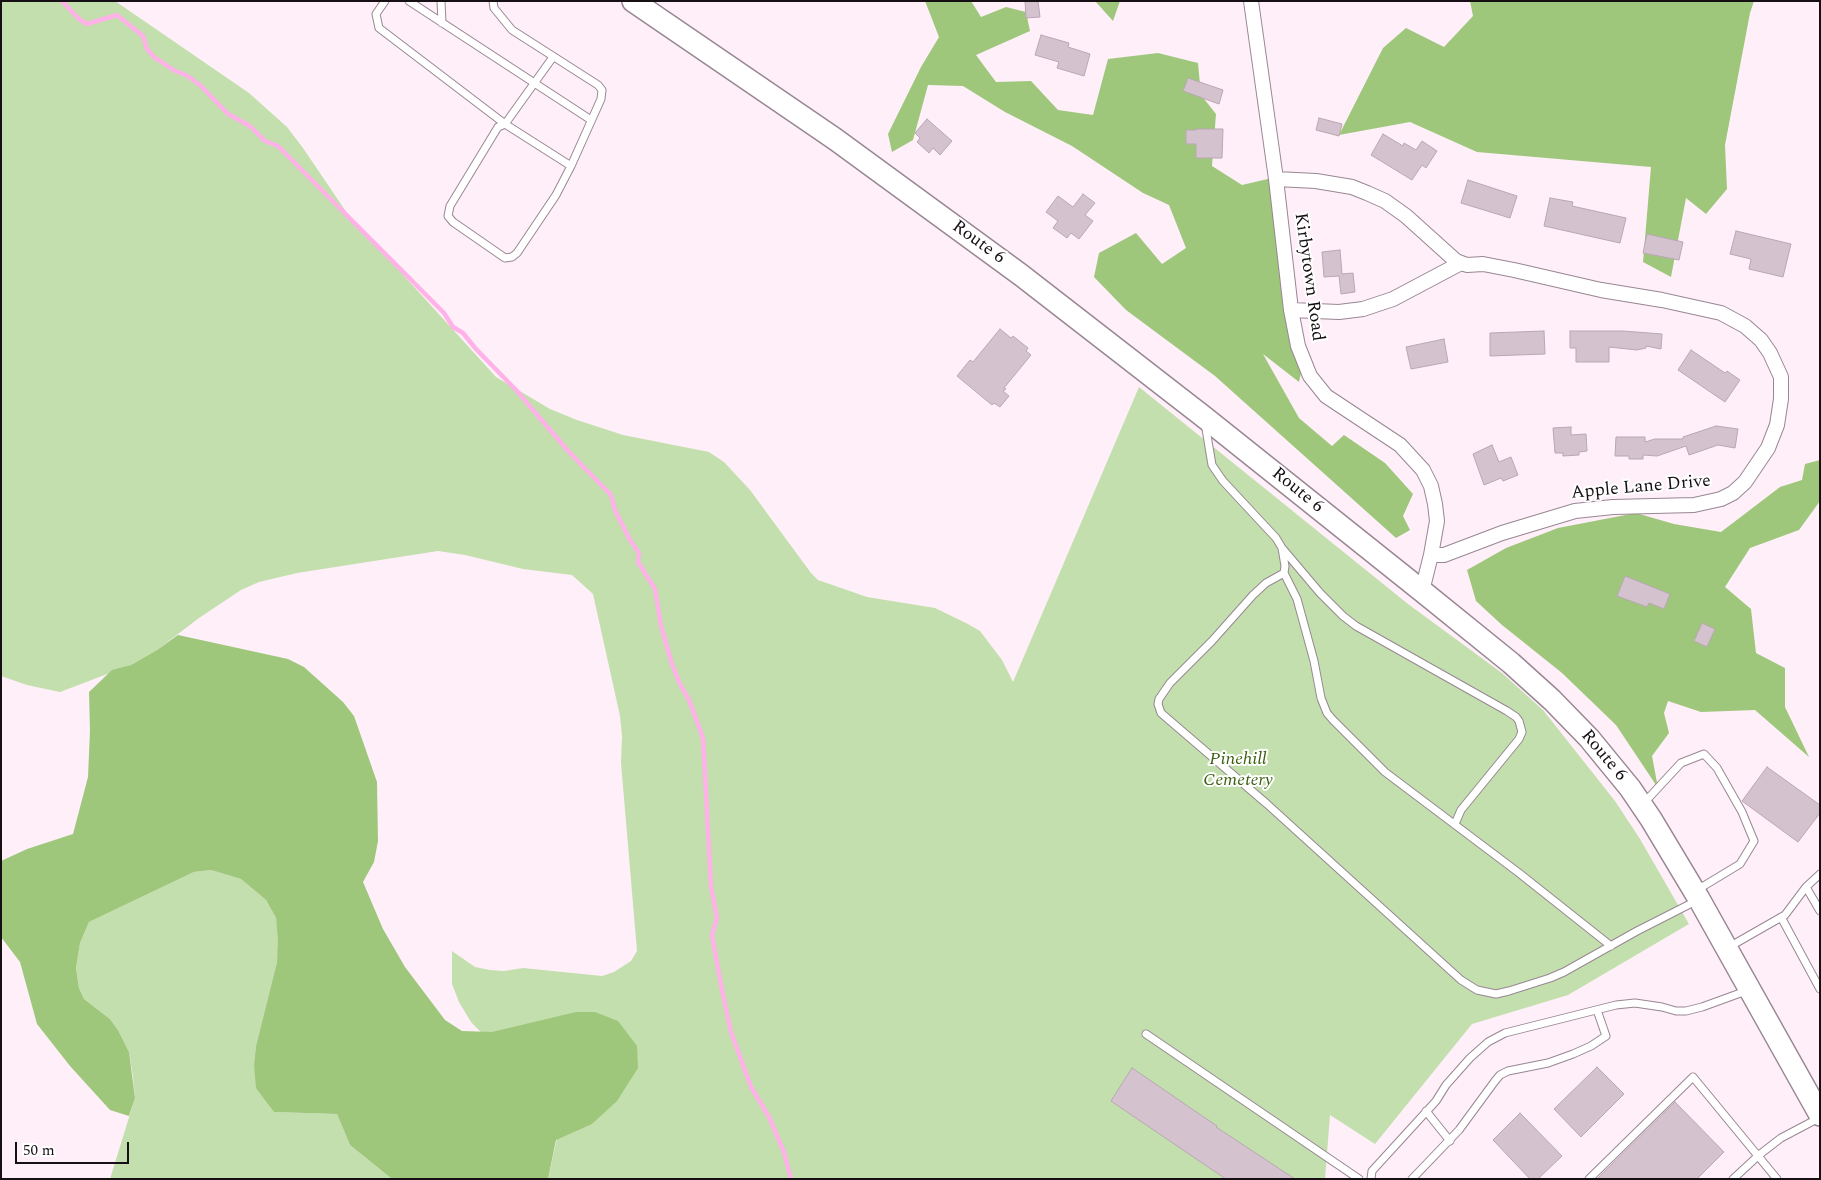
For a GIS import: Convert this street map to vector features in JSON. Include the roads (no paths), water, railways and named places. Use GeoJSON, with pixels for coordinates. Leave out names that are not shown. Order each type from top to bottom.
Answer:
{"type":"FeatureCollection","features":[{"type":"Feature","properties":{"kind":"main road","name":"Route 6"},"geometry":{"type":"LineString","coordinates":[[633,1],[896,183],[1021,275],[1204,417],[1422,591],[1511,663],[1552,700],[1589,738],[1630,788],[1642,806],[1726,948],[1820,1116]]}},
{"type":"Feature","properties":{"kind":"street","name":"Kirbytown Road"},"geometry":{"type":"LineString","coordinates":[[1251,1],[1276,179],[1291,310],[1298,346],[1306,367],[1315,383],[1326,396],[1400,445],[1423,470],[1431,486],[1436,504],[1436,530],[1422,591]]}},
{"type":"Feature","properties":{"kind":"street"},"geometry":{"type":"LineString","coordinates":[[1276,179],[1316,181],[1352,187],[1385,201],[1406,216],[1456,261],[1461,263]]}},
{"type":"Feature","properties":{"kind":"street"},"geometry":{"type":"LineString","coordinates":[[1291,310],[1340,312],[1363,309],[1392,299],[1461,263]]}},
{"type":"Feature","properties":{"kind":"street","name":"Apple Lane Drive"},"geometry":{"type":"LineString","coordinates":[[1431,555],[1444,555],[1502,533],[1575,511],[1613,507],[1694,506],[1721,499],[1733,493],[1745,482],[1768,448],[1777,425],[1781,398],[1781,377],[1770,352],[1751,330],[1734,318],[1721,313],[1662,300],[1601,290],[1514,270],[1483,264],[1467,265],[1461,263]]}},
{"type":"Feature","properties":{"kind":"lane"},"geometry":{"type":"LineString","coordinates":[[386,1],[376,14],[379,28],[505,124],[572,166]]}},
{"type":"Feature","properties":{"kind":"lane"},"geometry":{"type":"LineString","coordinates":[[409,1],[592,120]]}},
{"type":"Feature","properties":{"kind":"lane"},"geometry":{"type":"LineString","coordinates":[[441,1],[442,23]]}},
{"type":"Feature","properties":{"kind":"lane"},"geometry":{"type":"LineString","coordinates":[[493,1],[494,8],[512,30],[598,85],[602,90],[601,99],[572,166],[556,195],[518,253],[512,257],[505,258],[453,222],[448,216],[450,206],[498,127],[505,124],[554,57]]}},
{"type":"Feature","properties":{"kind":"lane"},"geometry":{"type":"LineString","coordinates":[[1204,417],[1212,466],[1223,481],[1276,538],[1282,548],[1320,593],[1343,616],[1356,626],[1507,711],[1519,721],[1522,732],[1519,739],[1461,810],[1455,824]]}},
{"type":"Feature","properties":{"kind":"lane"},"geometry":{"type":"LineString","coordinates":[[1282,548],[1285,566],[1284,573],[1297,599],[1314,661],[1321,698],[1328,713],[1385,772],[1422,802],[1455,824],[1610,946]]}},
{"type":"Feature","properties":{"kind":"lane"},"geometry":{"type":"LineString","coordinates":[[1284,573],[1266,583],[1253,595],[1212,641],[1170,683],[1159,699],[1158,704],[1161,712],[1461,980],[1477,990],[1496,994],[1542,981],[1564,972],[1696,896],[1740,864],[1754,841],[1742,812],[1717,768],[1704,754],[1681,763],[1642,806]]}},
{"type":"Feature","properties":{"kind":"lane"},"geometry":{"type":"LineString","coordinates":[[1726,948],[1786,915],[1806,887],[1820,874]]}},
{"type":"Feature","properties":{"kind":"lane"},"geometry":{"type":"LineString","coordinates":[[1806,887],[1820,912]]}},
{"type":"Feature","properties":{"kind":"lane"},"geometry":{"type":"LineString","coordinates":[[1781,917],[1820,989]]}},
{"type":"Feature","properties":{"kind":"lane"},"geometry":{"type":"LineString","coordinates":[[1371,1179],[1372,1171],[1426,1112],[1470,1058],[1488,1042],[1505,1033],[1616,1005],[1635,1003],[1676,1011],[1702,1008],[1749,990]]}},
{"type":"Feature","properties":{"kind":"lane"},"geometry":{"type":"LineString","coordinates":[[1412,1179],[1450,1141],[1500,1075],[1508,1071],[1548,1063],[1573,1054],[1591,1046],[1606,1036],[1597,1010]]}},
{"type":"Feature","properties":{"kind":"lane"},"geometry":{"type":"LineString","coordinates":[[1146,1034],[1359,1179]]}},
{"type":"Feature","properties":{"kind":"lane"},"geometry":{"type":"LineString","coordinates":[[1589,1179],[1693,1076],[1777,1179]]}},
{"type":"Feature","properties":{"kind":"lane"},"geometry":{"type":"LineString","coordinates":[[1426,1112],[1450,1141]]}},
{"type":"Feature","properties":{"kind":"lane"},"geometry":{"type":"LineString","coordinates":[[1733,1179],[1781,1138],[1820,1116]]}},
{"type":"Feature","properties":{"kind":"waterway"},"geometry":{"type":"LineString","coordinates":[[62,1],[79,19],[87,24],[117,15],[143,36],[147,49],[154,57],[200,85],[228,114],[250,126],[265,141],[278,146],[444,313],[453,327],[463,333],[516,390],[569,452],[611,495],[615,510],[630,540],[639,553],[638,562],[655,589],[661,626],[672,664],[689,700],[703,738],[711,887],[717,918],[712,935],[721,985],[731,1032],[751,1087],[769,1117],[784,1152],[791,1179]]}},
{"type":"Feature","properties":{"kind":"park label","name":"Pinehill Cemetery"},"geometry":{"type":"Point","coordinates":[1238,770]}}]}
